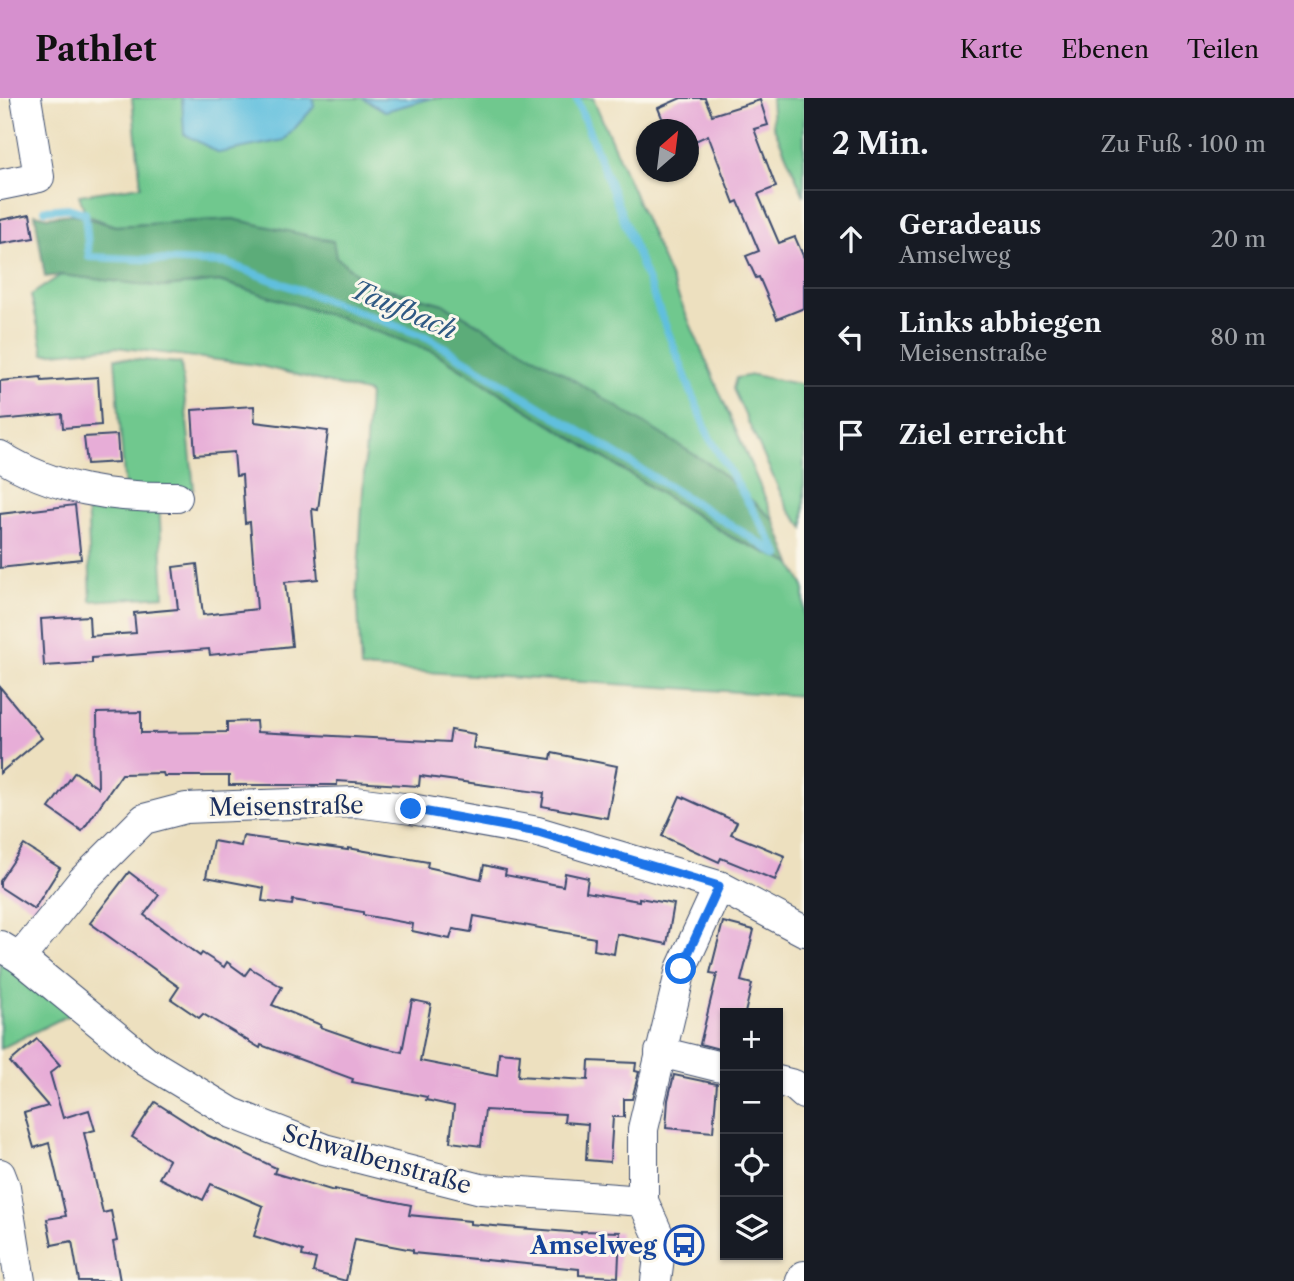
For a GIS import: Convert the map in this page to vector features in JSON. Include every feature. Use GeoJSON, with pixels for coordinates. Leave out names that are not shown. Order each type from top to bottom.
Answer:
{"type":"FeatureCollection","features":[{"type":"Feature","properties":{"kind":"street"},"geometry":{"type":"LineString","coordinates":[[0,185],[39,177],[26,98]]}},
{"type":"Feature","properties":{"kind":"street"},"geometry":{"type":"LineString","coordinates":[[0,456],[56,484],[105,494],[177,498]]}},
{"type":"Feature","properties":{"kind":"street","name":"Meisenstraße"},"geometry":{"type":"LineString","coordinates":[[10,952],[144,820],[186,808],[356,802],[538,832],[719,886],[804,931]]}},
{"type":"Feature","properties":{"kind":"street"},"geometry":{"type":"LineString","coordinates":[[656,1281],[661,1241],[643,1202],[643,1129],[681,969],[719,886]]}},
{"type":"Feature","properties":{"kind":"street","name":"Schwalbenstraße"},"geometry":{"type":"LineString","coordinates":[[10,952],[146,1061],[243,1118],[324,1149],[481,1189],[643,1202]]}},
{"type":"Feature","properties":{"kind":"street"},"geometry":{"type":"LineString","coordinates":[[660,1052],[720,1067]]}},
{"type":"Feature","properties":{"kind":"street"},"geometry":{"type":"LineString","coordinates":[[783,1082],[794,1085],[804,1094]]}},
{"type":"Feature","properties":{"kind":"street"},"geometry":{"type":"LineString","coordinates":[[0,1174],[5,1188],[20,1281]]}},
{"type":"Feature","properties":{"kind":"street"},"geometry":{"type":"LineString","coordinates":[[801,1281],[804,1276]]}},
{"type":"Feature","properties":{"kind":"green space"},"geometry":{"type":"Polygon","coordinates":[[[132,98],[363,98],[385,111],[432,98],[593,98],[775,521],[714,467],[443,304],[369,284],[336,257],[233,219],[115,226],[86,215],[79,195],[141,186],[132,98]]]}},
{"type":"Feature","properties":{"kind":"green space"},"geometry":{"type":"Polygon","coordinates":[[[771,98],[804,98],[804,196],[773,125],[771,98]]]}},
{"type":"Feature","properties":{"kind":"green space"},"geometry":{"type":"Polygon","coordinates":[[[35,214],[48,217],[72,214],[115,226],[233,219],[333,241],[336,257],[369,284],[443,304],[553,367],[714,467],[775,521],[792,564],[733,538],[434,352],[342,319],[219,281],[164,287],[61,275],[45,277],[35,214]]]}},
{"type":"Feature","properties":{"kind":"green space"},"geometry":{"type":"Polygon","coordinates":[[[61,275],[164,287],[219,281],[342,319],[434,352],[732,538],[792,564],[804,587],[804,696],[361,668],[357,588],[369,393],[257,365],[116,347],[44,354],[31,295],[61,275]]]}},
{"type":"Feature","properties":{"kind":"green space"},"geometry":{"type":"Polygon","coordinates":[[[115,358],[181,363],[194,489],[125,492],[115,358]]]}},
{"type":"Feature","properties":{"kind":"green space"},"geometry":{"type":"Polygon","coordinates":[[[753,375],[804,385],[804,528],[788,509],[733,389],[736,378],[753,375]]]}},
{"type":"Feature","properties":{"kind":"green space"},"geometry":{"type":"Polygon","coordinates":[[[87,498],[159,502],[164,596],[91,601],[87,498]]]}},
{"type":"Feature","properties":{"kind":"green space"},"geometry":{"type":"Polygon","coordinates":[[[0,962],[73,1013],[0,1049],[0,962]]]}},
{"type":"Feature","properties":{"kind":"water"},"geometry":{"type":"Polygon","coordinates":[[[182,98],[313,98],[314,107],[284,140],[219,153],[184,134],[182,98]]]}},
{"type":"Feature","properties":{"kind":"water"},"geometry":{"type":"Polygon","coordinates":[[[363,98],[432,98],[385,111],[363,98]]]}},
{"type":"Feature","properties":{"kind":"building"},"geometry":{"type":"Polygon","coordinates":[[[681,98],[705,98],[712,115],[760,100],[768,125],[754,129],[776,187],[758,194],[779,243],[795,237],[804,258],[804,308],[777,319],[759,277],[756,278],[746,256],[759,251],[738,201],[734,203],[708,135],[699,139],[699,119],[662,119],[658,108],[681,98]]]}},
{"type":"Feature","properties":{"kind":"building"},"geometry":{"type":"Polygon","coordinates":[[[30,214],[34,238],[0,244],[0,220],[30,214]]]}},
{"type":"Feature","properties":{"kind":"building"},"geometry":{"type":"Polygon","coordinates":[[[41,377],[42,381],[98,377],[101,425],[63,428],[62,414],[0,420],[0,381],[41,377]]]}},
{"type":"Feature","properties":{"kind":"building"},"geometry":{"type":"Polygon","coordinates":[[[254,406],[255,422],[328,431],[318,510],[312,509],[318,579],[285,582],[292,646],[210,655],[209,649],[92,658],[92,663],[44,666],[41,619],[89,616],[90,636],[136,633],[134,613],[178,609],[173,567],[197,564],[203,615],[257,609],[250,522],[245,523],[242,475],[236,476],[234,452],[195,455],[192,410],[254,406]]]}},
{"type":"Feature","properties":{"kind":"building"},"geometry":{"type":"Polygon","coordinates":[[[117,435],[119,462],[87,464],[84,437],[117,435]]]}},
{"type":"Feature","properties":{"kind":"building"},"geometry":{"type":"Polygon","coordinates":[[[75,505],[81,559],[0,568],[0,514],[75,505]]]}},
{"type":"Feature","properties":{"kind":"building"},"geometry":{"type":"Polygon","coordinates":[[[0,687],[42,738],[0,773],[0,687]]]}},
{"type":"Feature","properties":{"kind":"building"},"geometry":{"type":"Polygon","coordinates":[[[141,712],[141,733],[227,732],[227,722],[256,721],[257,732],[449,742],[451,730],[475,734],[473,748],[551,759],[552,753],[617,766],[607,818],[542,806],[544,793],[420,776],[419,786],[337,781],[337,785],[229,785],[229,776],[122,774],[82,831],[49,808],[75,772],[98,788],[97,713],[141,712]]]}},
{"type":"Feature","properties":{"kind":"building"},"geometry":{"type":"Polygon","coordinates":[[[680,796],[737,822],[731,834],[785,856],[775,880],[721,858],[719,862],[662,836],[680,796]]]}},
{"type":"Feature","properties":{"kind":"building"},"geometry":{"type":"Polygon","coordinates":[[[243,836],[348,848],[428,862],[427,867],[481,879],[484,865],[506,870],[505,875],[563,886],[565,873],[588,878],[586,892],[674,904],[667,944],[617,934],[614,954],[594,950],[595,938],[474,916],[471,932],[453,929],[450,939],[412,931],[413,924],[363,915],[363,912],[293,900],[292,905],[262,901],[264,888],[206,877],[213,841],[241,846],[243,836]]]}},
{"type":"Feature","properties":{"kind":"building"},"geometry":{"type":"Polygon","coordinates":[[[24,845],[60,868],[34,909],[0,887],[0,881],[24,845]]]}},
{"type":"Feature","properties":{"kind":"building"},"geometry":{"type":"Polygon","coordinates":[[[129,872],[159,895],[144,915],[200,956],[202,953],[224,967],[227,962],[245,975],[250,968],[282,987],[272,1005],[321,1025],[320,1027],[402,1052],[412,1000],[431,1004],[420,1061],[497,1076],[499,1052],[520,1054],[518,1076],[588,1080],[589,1061],[636,1063],[635,1071],[639,1072],[632,1099],[624,1099],[624,1117],[613,1117],[610,1162],[586,1160],[588,1124],[564,1122],[565,1114],[485,1110],[481,1146],[450,1142],[454,1106],[426,1100],[427,1097],[352,1082],[353,1079],[261,1045],[260,1048],[203,1014],[199,1018],[171,999],[179,987],[90,923],[129,872]]]}},
{"type":"Feature","properties":{"kind":"building"},"geometry":{"type":"Polygon","coordinates":[[[723,922],[754,930],[741,981],[752,984],[746,1008],[720,1008],[719,1049],[700,1044],[717,974],[710,973],[723,922]]]}},
{"type":"Feature","properties":{"kind":"building"},"geometry":{"type":"Polygon","coordinates":[[[37,1039],[60,1065],[50,1073],[63,1118],[89,1110],[95,1130],[84,1133],[103,1213],[111,1211],[117,1241],[113,1242],[120,1281],[79,1281],[72,1241],[52,1245],[47,1219],[66,1216],[49,1143],[34,1148],[24,1113],[48,1106],[10,1062],[37,1039]]]}},
{"type":"Feature","properties":{"kind":"building"},"geometry":{"type":"Polygon","coordinates":[[[674,1075],[717,1084],[713,1132],[666,1128],[668,1100],[674,1075]]]}},
{"type":"Feature","properties":{"kind":"building"},"geometry":{"type":"Polygon","coordinates":[[[155,1102],[205,1134],[276,1168],[274,1173],[334,1191],[411,1205],[409,1215],[470,1221],[470,1224],[581,1233],[620,1232],[618,1277],[579,1275],[579,1269],[413,1253],[413,1250],[355,1239],[346,1281],[313,1272],[316,1259],[302,1256],[303,1251],[254,1236],[263,1206],[211,1184],[203,1200],[159,1178],[169,1160],[132,1137],[155,1102]]]}},
{"type":"Feature","properties":{"kind":"waterway"},"geometry":{"type":"LineString","coordinates":[[576,98],[709,437],[778,552]]}},
{"type":"Feature","properties":{"kind":"waterway","name":"Taufbach"},"geometry":{"type":"LineString","coordinates":[[45,210],[68,208],[85,213],[89,257],[226,263],[429,338],[779,555]]}},
{"type":"Feature","properties":{"kind":"place","name":"Amselweg"},"geometry":{"type":"Point","coordinates":[684,1245]}},
{"type":"Feature","properties":{"kind":"route"},"geometry":{"type":"LineString","coordinates":[[411,809],[538,832],[719,886],[681,969]]}}]}
